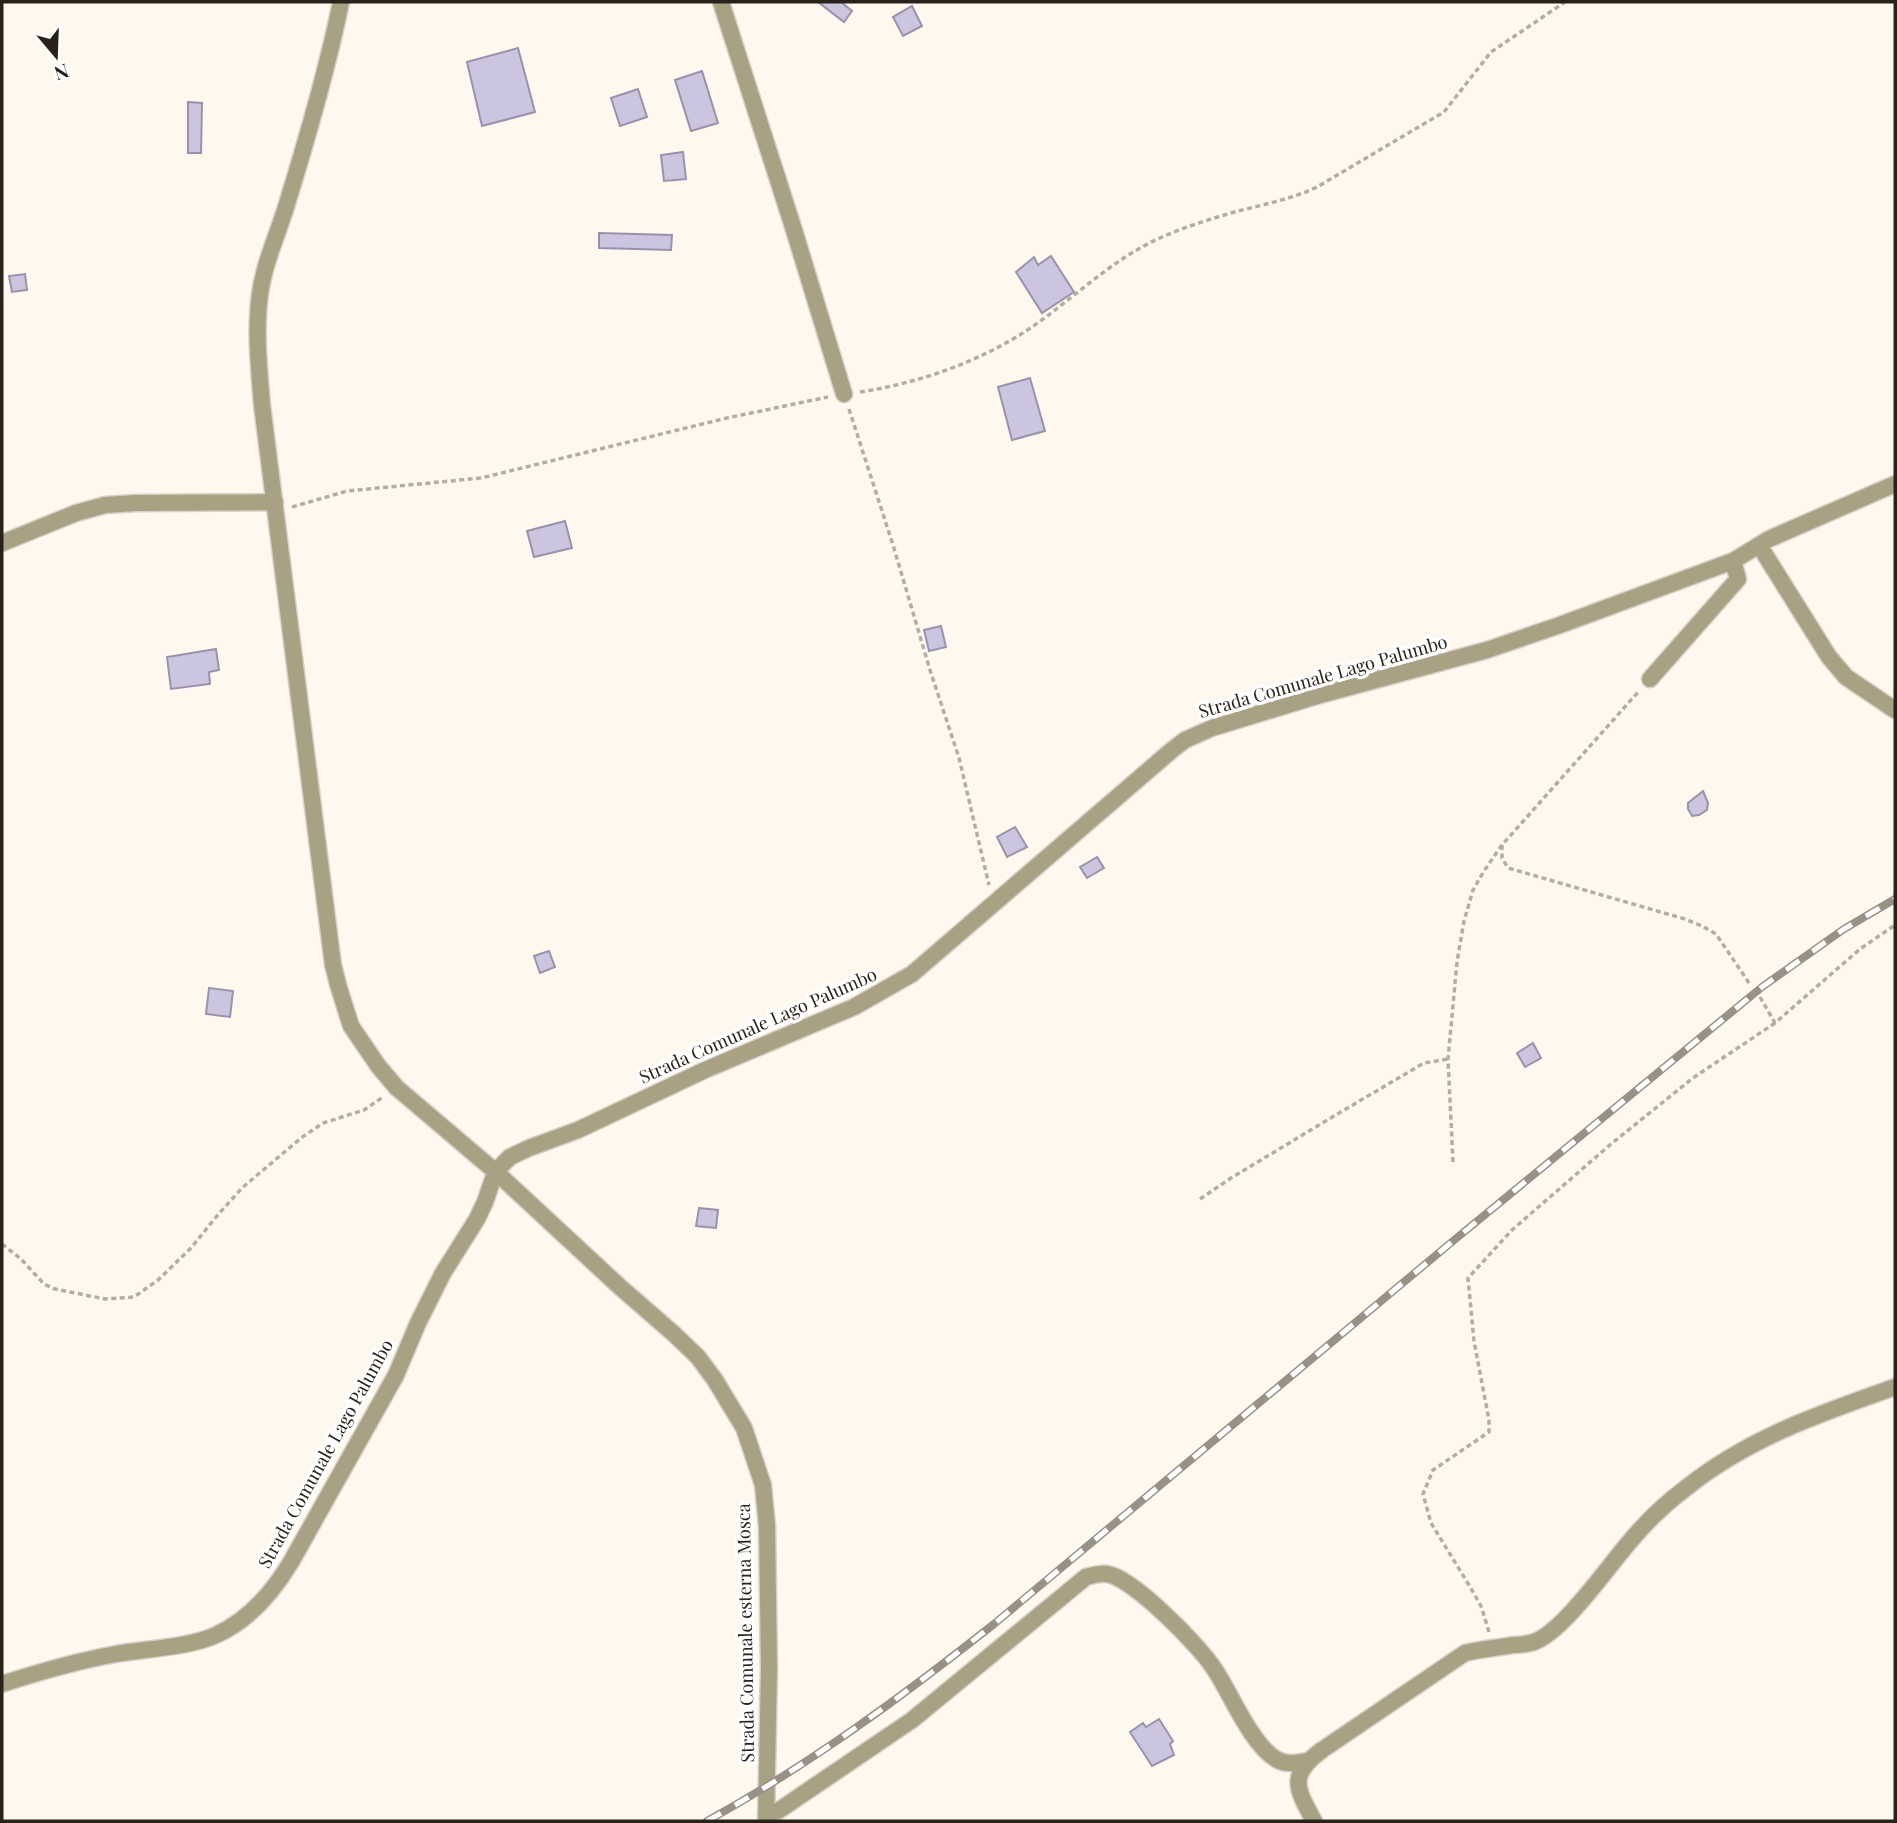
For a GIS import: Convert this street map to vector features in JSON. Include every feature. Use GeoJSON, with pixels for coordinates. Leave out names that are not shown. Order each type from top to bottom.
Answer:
{"type":"FeatureCollection","features":[{"type":"Feature","properties":{"kind":"street","name":"Strada Comunale esterna Mosca"},"geometry":{"type":"LineString","coordinates":[[341,2],[334,39],[313,114],[267,262],[260,293],[258,352],[262,405],[333,965],[351,1026],[397,1088],[496,1173],[698,1357],[744,1428],[763,1485],[767,1526],[769,1669],[766,1818]]}},
{"type":"Feature","properties":{"kind":"street"},"geometry":{"type":"LineString","coordinates":[[720,2],[844,394]]}},
{"type":"Feature","properties":{"kind":"street","name":"Strada Comunale Lago Palumbo"},"geometry":{"type":"LineString","coordinates":[[2,1684],[113,1654],[192,1643],[215,1636],[262,1602],[291,1562],[396,1375],[443,1273],[477,1219],[496,1173],[510,1157],[578,1130],[705,1070],[810,1026],[912,975],[1172,750],[1197,735],[1320,695],[1487,650],[1560,625],[1733,561],[1759,545],[1895,484]]}},
{"type":"Feature","properties":{"kind":"street"},"geometry":{"type":"LineString","coordinates":[[2,544],[76,513],[105,505],[275,505]]}},
{"type":"Feature","properties":{"kind":"street"},"geometry":{"type":"LineString","coordinates":[[1759,545],[1829,657],[1846,677],[1895,710]]}},
{"type":"Feature","properties":{"kind":"street"},"geometry":{"type":"LineString","coordinates":[[1650,680],[1738,579],[1733,561]]}},
{"type":"Feature","properties":{"kind":"street"},"geometry":{"type":"LineString","coordinates":[[1314,1821],[1298,1788],[1300,1773],[1307,1761],[1465,1653],[1532,1643],[1544,1637],[1559,1626],[1653,1517],[1713,1467],[1802,1420],[1895,1387]]}},
{"type":"Feature","properties":{"kind":"street"},"geometry":{"type":"LineString","coordinates":[[766,1818],[912,1720],[1086,1577],[1095,1574],[1107,1573],[1121,1578],[1199,1649],[1215,1669],[1234,1704],[1268,1753],[1279,1761],[1307,1761]]}},
{"type":"Feature","properties":{"kind":"path"},"geometry":{"type":"LineString","coordinates":[[275,505],[292,507],[347,491],[481,478],[727,418],[919,380],[989,352],[1028,330],[1136,250],[1160,238],[1228,214],[1299,196],[1317,187],[1444,112],[1490,52],[1565,2]]}},
{"type":"Feature","properties":{"kind":"path"},"geometry":{"type":"LineString","coordinates":[[844,394],[959,758],[993,905]]}},
{"type":"Feature","properties":{"kind":"path"},"geometry":{"type":"LineString","coordinates":[[1453,1161],[1448,1059],[1457,962],[1468,906],[1478,880],[1502,845],[1650,680]]}},
{"type":"Feature","properties":{"kind":"path"},"geometry":{"type":"LineString","coordinates":[[1502,845],[1502,858],[1508,868],[1703,926],[1716,934],[1749,983]]}},
{"type":"Feature","properties":{"kind":"path"},"geometry":{"type":"LineString","coordinates":[[1490,1648],[1489,1629],[1481,1606],[1431,1523],[1423,1494],[1433,1471],[1489,1432],[1474,1341],[1468,1278],[1511,1230],[1611,1144],[1693,1078],[1775,1023],[1860,949],[1895,925]]}},
{"type":"Feature","properties":{"kind":"path"},"geometry":{"type":"LineString","coordinates":[[1760,997],[1775,1023]]}},
{"type":"Feature","properties":{"kind":"path"},"geometry":{"type":"LineString","coordinates":[[1200,1199],[1339,1112],[1424,1063],[1448,1059]]}},
{"type":"Feature","properties":{"kind":"path"},"geometry":{"type":"LineString","coordinates":[[2,1244],[21,1259],[44,1284],[55,1289],[105,1298],[134,1297],[158,1280],[191,1248],[242,1188],[301,1138],[323,1123],[364,1110],[397,1088]]}},
{"type":"Feature","properties":{"kind":"building"},"geometry":{"type":"Polygon","coordinates":[[[818,2],[841,2],[852,11],[844,22],[818,2]]]}},
{"type":"Feature","properties":{"kind":"building"},"geometry":{"type":"Polygon","coordinates":[[[912,6],[922,26],[903,36],[893,17],[912,6]]]}},
{"type":"Feature","properties":{"kind":"building"},"geometry":{"type":"Polygon","coordinates":[[[518,48],[535,112],[482,126],[467,62],[518,48]]]}},
{"type":"Feature","properties":{"kind":"building"},"geometry":{"type":"Polygon","coordinates":[[[702,71],[718,123],[691,131],[675,80],[702,71]]]}},
{"type":"Feature","properties":{"kind":"building"},"geometry":{"type":"Polygon","coordinates":[[[638,89],[647,117],[620,126],[611,98],[638,89]]]}},
{"type":"Feature","properties":{"kind":"building"},"geometry":{"type":"Polygon","coordinates":[[[188,102],[202,103],[201,153],[188,153],[188,102]]]}},
{"type":"Feature","properties":{"kind":"building"},"geometry":{"type":"Polygon","coordinates":[[[683,152],[686,179],[664,181],[661,155],[683,152]]]}},
{"type":"Feature","properties":{"kind":"building"},"geometry":{"type":"Polygon","coordinates":[[[599,233],[672,235],[671,250],[599,248],[599,233]]]}},
{"type":"Feature","properties":{"kind":"building"},"geometry":{"type":"Polygon","coordinates":[[[1051,256],[1074,292],[1042,313],[1016,272],[1034,257],[1038,265],[1051,256]]]}},
{"type":"Feature","properties":{"kind":"building"},"geometry":{"type":"Polygon","coordinates":[[[25,274],[27,290],[12,292],[9,276],[25,274]]]}},
{"type":"Feature","properties":{"kind":"building"},"geometry":{"type":"Polygon","coordinates":[[[1030,378],[1045,431],[1012,440],[998,387],[1030,378]]]}},
{"type":"Feature","properties":{"kind":"building"},"geometry":{"type":"Polygon","coordinates":[[[565,521],[572,548],[534,557],[527,531],[565,521]]]}},
{"type":"Feature","properties":{"kind":"building"},"geometry":{"type":"Polygon","coordinates":[[[941,626],[946,647],[929,651],[924,630],[941,626]]]}},
{"type":"Feature","properties":{"kind":"building"},"geometry":{"type":"Polygon","coordinates":[[[216,649],[219,670],[209,672],[210,684],[171,689],[167,657],[216,649]]]}},
{"type":"Feature","properties":{"kind":"building"},"geometry":{"type":"Polygon","coordinates":[[[1703,791],[1708,803],[1707,810],[1692,816],[1688,803],[1703,791]]]}},
{"type":"Feature","properties":{"kind":"building"},"geometry":{"type":"Polygon","coordinates":[[[1015,827],[1027,847],[1007,857],[997,837],[1015,827]]]}},
{"type":"Feature","properties":{"kind":"building"},"geometry":{"type":"Polygon","coordinates":[[[1097,857],[1104,868],[1087,878],[1080,867],[1097,857]]]}},
{"type":"Feature","properties":{"kind":"building"},"geometry":{"type":"Polygon","coordinates":[[[549,951],[555,967],[540,973],[534,956],[549,951]]]}},
{"type":"Feature","properties":{"kind":"building"},"geometry":{"type":"Polygon","coordinates":[[[209,988],[233,991],[230,1017],[206,1014],[209,988]]]}},
{"type":"Feature","properties":{"kind":"building"},"geometry":{"type":"Polygon","coordinates":[[[1533,1043],[1541,1058],[1525,1067],[1517,1053],[1533,1043]]]}},
{"type":"Feature","properties":{"kind":"building"},"geometry":{"type":"Polygon","coordinates":[[[699,1208],[718,1210],[716,1228],[696,1226],[699,1208]]]}},
{"type":"Feature","properties":{"kind":"building"},"geometry":{"type":"Polygon","coordinates":[[[1159,1719],[1173,1741],[1170,1744],[1174,1755],[1152,1766],[1130,1732],[1143,1723],[1146,1727],[1159,1719]]]}},
{"type":"Feature","properties":{"kind":"railway"},"geometry":{"type":"LineString","coordinates":[[707,1821],[819,1753],[960,1651],[1762,987],[1844,929],[1895,899]]}}]}
